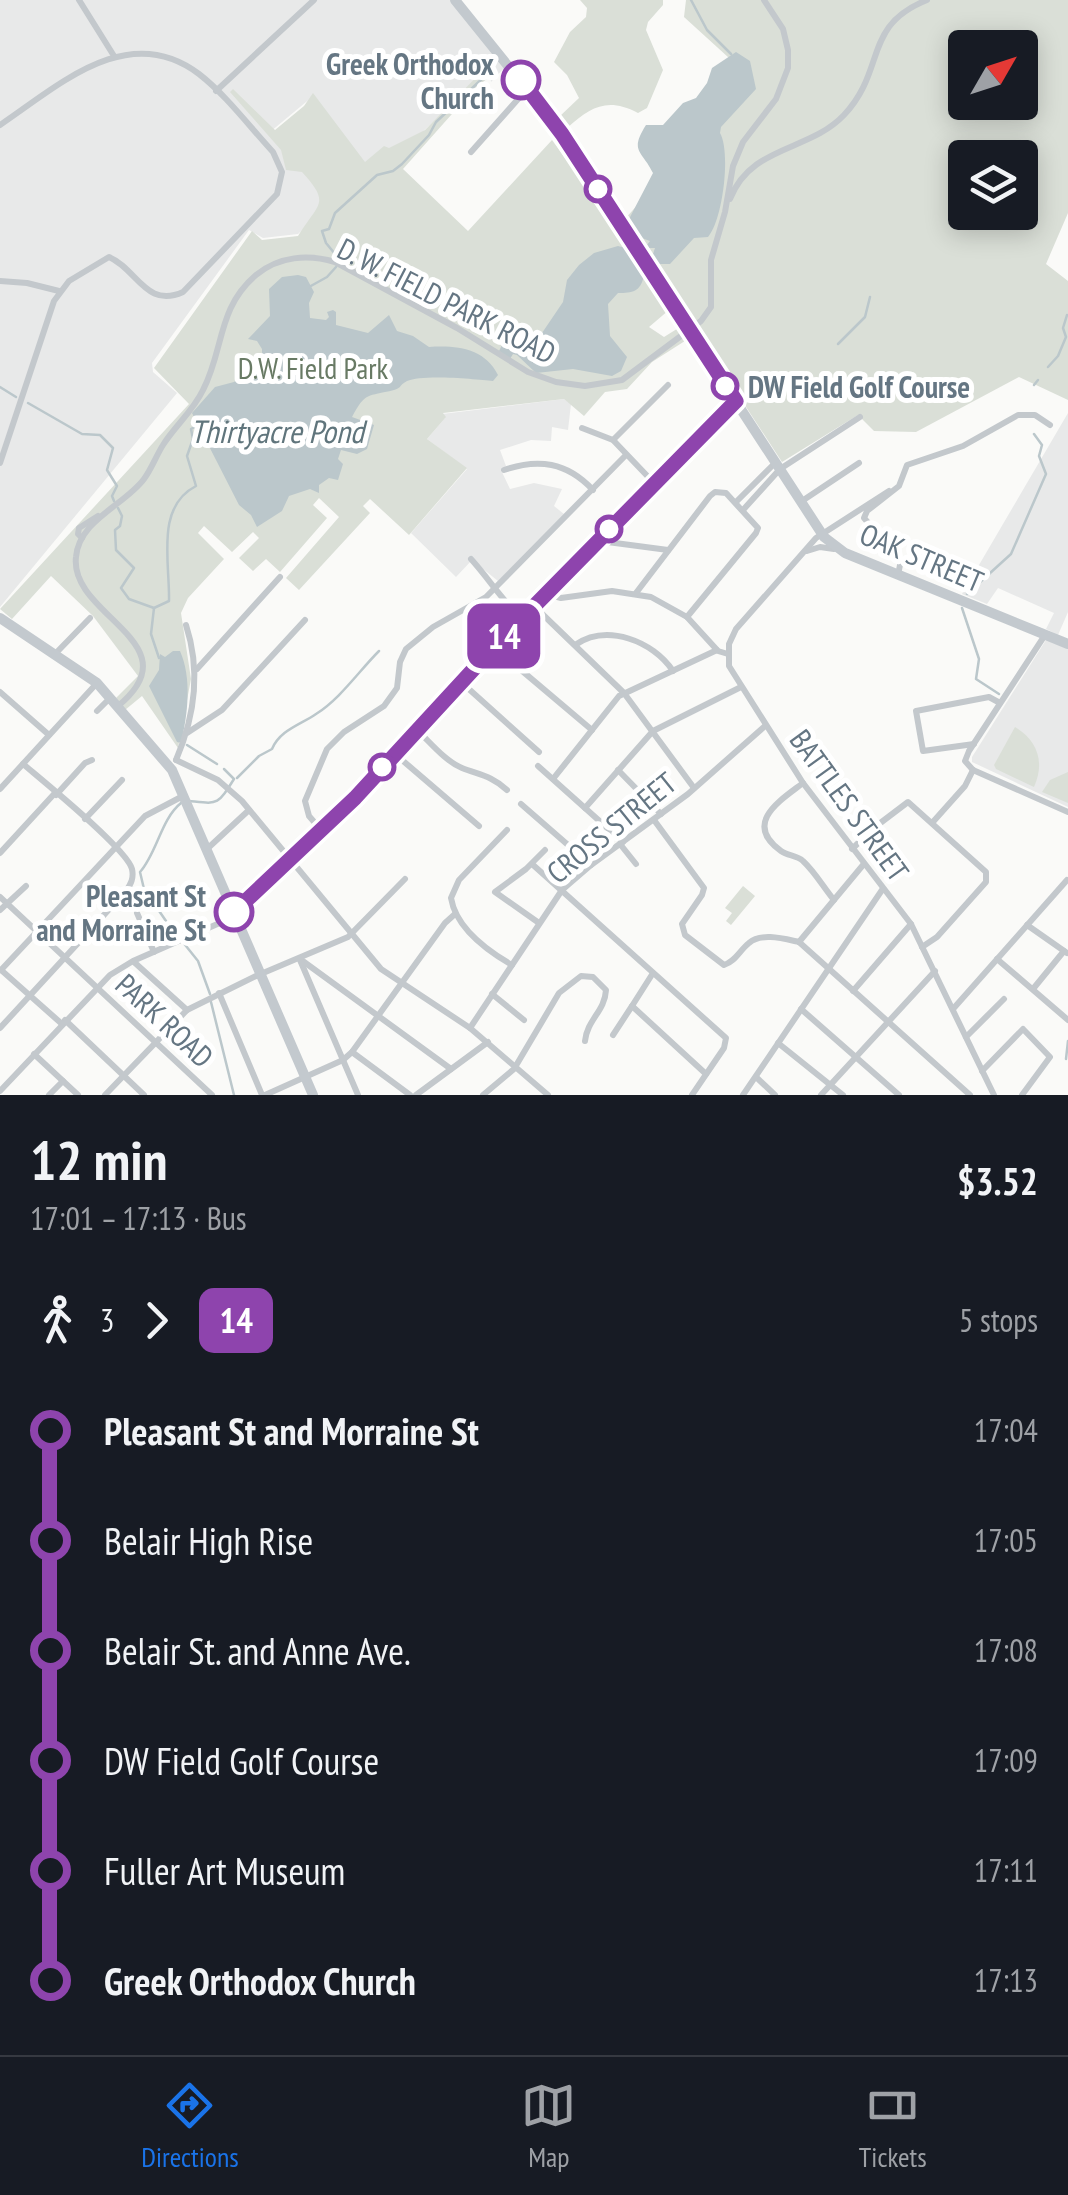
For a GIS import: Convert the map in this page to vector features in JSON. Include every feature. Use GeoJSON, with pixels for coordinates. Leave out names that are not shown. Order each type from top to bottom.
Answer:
{"type":"FeatureCollection","features":[{"type":"Feature","properties":{"kind":"main road","name":"OAK STREET"},"geometry":{"type":"LineString","coordinates":[[455,0],[528,89],[601,194],[822,534],[840,550],[1068,644]]}},
{"type":"Feature","properties":{"kind":"main road"},"geometry":{"type":"LineString","coordinates":[[234,912],[322,830],[521,618],[736,401]]}},
{"type":"Feature","properties":{"kind":"main road"},"geometry":{"type":"LineString","coordinates":[[2,621],[97,683],[172,763],[313,1095]]}},
{"type":"Feature","properties":{"kind":"street"},"geometry":{"type":"LineString","coordinates":[[79,0],[114,56]]}},
{"type":"Feature","properties":{"kind":"street"},"geometry":{"type":"LineString","coordinates":[[216,91],[314,0]]}},
{"type":"Feature","properties":{"kind":"street","name":"D. W. FIELD PARK ROAD"},"geometry":{"type":"LineString","coordinates":[[114,702],[141,682],[140,656],[131,638],[82,584],[76,570],[76,553],[82,538],[143,481],[164,443],[196,404],[210,375],[222,325],[240,294],[259,273],[301,256],[335,262],[550,381],[600,386],[622,380],[706,316],[712,303],[711,260],[737,154],[776,99],[786,74],[786,36],[778,17],[764,0]]}},
{"type":"Feature","properties":{"kind":"street","name":"D. W. FIELD PARK ROAD"},"geometry":{"type":"LineString","coordinates":[[726,209],[736,184],[757,162],[817,137],[844,114],[866,84],[887,26],[906,10],[927,0]]}},
{"type":"Feature","properties":{"kind":"street"},"geometry":{"type":"LineString","coordinates":[[0,125],[88,66],[136,53],[168,58],[190,67],[227,103],[279,161],[281,182],[273,199],[190,288],[176,295],[148,292],[109,257],[76,276],[60,292],[0,463]]}},
{"type":"Feature","properties":{"kind":"street"},"geometry":{"type":"LineString","coordinates":[[227,103],[230,79]]}},
{"type":"Feature","properties":{"kind":"street"},"geometry":{"type":"LineString","coordinates":[[471,152],[528,89]]}},
{"type":"Feature","properties":{"kind":"street"},"geometry":{"type":"LineString","coordinates":[[0,281],[60,292]]}},
{"type":"Feature","properties":{"kind":"street"},"geometry":{"type":"LineString","coordinates":[[613,440],[668,385]]}},
{"type":"Feature","properties":{"kind":"street"},"geometry":{"type":"LineString","coordinates":[[546,593],[557,598],[604,590],[636,593],[668,604],[688,617],[717,650],[728,654],[736,630],[802,554],[822,534],[899,486],[902,472],[911,462],[963,446],[1014,416],[1035,415],[1050,425]]}},
{"type":"Feature","properties":{"kind":"street"},"geometry":{"type":"LineString","coordinates":[[736,502],[778,466],[860,416]]}},
{"type":"Feature","properties":{"kind":"street"},"geometry":{"type":"LineString","coordinates":[[582,428],[613,440],[654,483]]}},
{"type":"Feature","properties":{"kind":"street"},"geometry":{"type":"LineString","coordinates":[[322,830],[309,816],[305,800],[333,739],[384,706],[397,688],[401,659],[414,640],[495,589],[626,455]]}},
{"type":"Feature","properties":{"kind":"street"},"geometry":{"type":"LineString","coordinates":[[504,470],[531,462],[549,463],[576,474],[592,490]]}},
{"type":"Feature","properties":{"kind":"street"},"geometry":{"type":"LineString","coordinates":[[800,501],[859,463]]}},
{"type":"Feature","properties":{"kind":"street"},"geometry":{"type":"LineString","coordinates":[[742,510],[778,466]]}},
{"type":"Feature","properties":{"kind":"street"},"geometry":{"type":"LineString","coordinates":[[889,491],[864,518],[901,560],[898,574]]}},
{"type":"Feature","properties":{"kind":"street"},"geometry":{"type":"LineString","coordinates":[[636,593],[716,492],[726,493],[758,528],[688,617]]}},
{"type":"Feature","properties":{"kind":"street"},"geometry":{"type":"LineString","coordinates":[[598,540],[668,550]]}},
{"type":"Feature","properties":{"kind":"street"},"geometry":{"type":"LineString","coordinates":[[802,554],[820,547],[840,550]]}},
{"type":"Feature","properties":{"kind":"street"},"geometry":{"type":"LineString","coordinates":[[471,559],[521,618]]}},
{"type":"Feature","properties":{"kind":"street"},"geometry":{"type":"LineString","coordinates":[[196,670],[280,577]]}},
{"type":"Feature","properties":{"kind":"street"},"geometry":{"type":"LineString","coordinates":[[534,606],[624,693],[695,788]]}},
{"type":"Feature","properties":{"kind":"street"},"geometry":{"type":"LineString","coordinates":[[56,653],[90,618]]}},
{"type":"Feature","properties":{"kind":"street"},"geometry":{"type":"LineString","coordinates":[[187,734],[222,710],[306,620]]}},
{"type":"Feature","properties":{"kind":"street"},"geometry":{"type":"LineString","coordinates":[[186,625],[196,670],[187,734],[172,763],[229,788],[381,968],[470,1028],[548,1095]]}},
{"type":"Feature","properties":{"kind":"street"},"geometry":{"type":"LineString","coordinates":[[1045,634],[966,762],[973,770],[1068,812]]}},
{"type":"Feature","properties":{"kind":"street"},"geometry":{"type":"LineString","coordinates":[[575,645],[596,636],[625,637],[654,651],[672,671]]}},
{"type":"Feature","properties":{"kind":"street"},"geometry":{"type":"LineString","coordinates":[[494,647],[592,730]]}},
{"type":"Feature","properties":{"kind":"street"},"geometry":{"type":"LineString","coordinates":[[553,779],[624,693],[717,650]]}},
{"type":"Feature","properties":{"kind":"street","name":"BATTLES STREET"},"geometry":{"type":"LineString","coordinates":[[728,654],[730,666],[765,726],[882,890],[911,924],[994,1095]]}},
{"type":"Feature","properties":{"kind":"street"},"geometry":{"type":"LineString","coordinates":[[460,682],[538,752]]}},
{"type":"Feature","properties":{"kind":"street"},"geometry":{"type":"LineString","coordinates":[[0,789],[97,683]]}},
{"type":"Feature","properties":{"kind":"street"},"geometry":{"type":"LineString","coordinates":[[585,808],[653,731],[741,687]]}},
{"type":"Feature","properties":{"kind":"street"},"geometry":{"type":"LineString","coordinates":[[0,692],[49,735]]}},
{"type":"Feature","properties":{"kind":"street"},"geometry":{"type":"LineString","coordinates":[[974,744],[923,752],[916,711],[989,697],[1000,704]]}},
{"type":"Feature","properties":{"kind":"street"},"geometry":{"type":"LineString","coordinates":[[97,711],[114,702]]}},
{"type":"Feature","properties":{"kind":"street","name":"CROSS STREET"},"geometry":{"type":"LineString","coordinates":[[470,1028],[562,890],[695,788],[765,726]]}},
{"type":"Feature","properties":{"kind":"street"},"geometry":{"type":"LineString","coordinates":[[416,729],[452,762],[483,773],[507,790]]}},
{"type":"Feature","properties":{"kind":"street"},"geometry":{"type":"LineString","coordinates":[[394,753],[479,826]]}},
{"type":"Feature","properties":{"kind":"street"},"geometry":{"type":"LineString","coordinates":[[0,854],[92,760]]}},
{"type":"Feature","properties":{"kind":"street"},"geometry":{"type":"LineString","coordinates":[[0,1028],[131,884],[131,865],[115,846],[22,764]]}},
{"type":"Feature","properties":{"kind":"street"},"geometry":{"type":"LineString","coordinates":[[538,766],[622,843],[636,864]]}},
{"type":"Feature","properties":{"kind":"street"},"geometry":{"type":"LineString","coordinates":[[0,768],[11,777]]}},
{"type":"Feature","properties":{"kind":"street"},"geometry":{"type":"LineString","coordinates":[[618,770],[657,817],[703,885],[704,893],[682,929],[722,964],[731,964],[756,938],[799,942],[970,1095]]}},
{"type":"Feature","properties":{"kind":"street"},"geometry":{"type":"LineString","coordinates":[[932,823],[965,786],[973,770]]}},
{"type":"Feature","properties":{"kind":"street"},"geometry":{"type":"LineString","coordinates":[[85,820],[122,780]]}},
{"type":"Feature","properties":{"kind":"street"},"geometry":{"type":"LineString","coordinates":[[803,782],[770,808],[765,818],[766,829],[781,851],[803,861],[834,900]]}},
{"type":"Feature","properties":{"kind":"street"},"geometry":{"type":"LineString","coordinates":[[144,1095],[0,969],[144,816],[186,799]]}},
{"type":"Feature","properties":{"kind":"street"},"geometry":{"type":"LineString","coordinates":[[852,849],[908,802],[978,864],[987,877],[937,938],[922,947]]}},
{"type":"Feature","properties":{"kind":"street"},"geometry":{"type":"LineString","coordinates":[[521,804],[591,864]]}},
{"type":"Feature","properties":{"kind":"street"},"geometry":{"type":"LineString","coordinates":[[208,849],[249,810]]}},
{"type":"Feature","properties":{"kind":"street"},"geometry":{"type":"LineString","coordinates":[[507,830],[453,889],[450,898],[453,916],[479,942],[512,964]]}},
{"type":"Feature","properties":{"kind":"street"},"geometry":{"type":"LineString","coordinates":[[539,923],[495,892],[545,850]]}},
{"type":"Feature","properties":{"kind":"street"},"geometry":{"type":"LineString","coordinates":[[532,864],[726,1038],[692,1095]]}},
{"type":"Feature","properties":{"kind":"street"},"geometry":{"type":"LineString","coordinates":[[799,942],[864,865]]}},
{"type":"Feature","properties":{"kind":"street"},"geometry":{"type":"LineString","coordinates":[[105,1095],[187,1010],[351,935],[405,879]]}},
{"type":"Feature","properties":{"kind":"street"},"geometry":{"type":"LineString","coordinates":[[953,1009],[1067,880]]}},
{"type":"Feature","properties":{"kind":"street"},"geometry":{"type":"LineString","coordinates":[[0,910],[3,900],[26,886]]}},
{"type":"Feature","properties":{"kind":"street"},"geometry":{"type":"LineString","coordinates":[[744,1095],[882,890]]}},
{"type":"Feature","properties":{"kind":"street","name":"PARK ROAD"},"geometry":{"type":"LineString","coordinates":[[3,900],[212,1095]]}},
{"type":"Feature","properties":{"kind":"street"},"geometry":{"type":"LineString","coordinates":[[0,1091],[110,974],[222,922],[234,912]]}},
{"type":"Feature","properties":{"kind":"street"},"geometry":{"type":"LineString","coordinates":[[137,913],[154,952]]}},
{"type":"Feature","properties":{"kind":"street"},"geometry":{"type":"LineString","coordinates":[[213,996],[263,1095],[344,1060],[453,916]]}},
{"type":"Feature","properties":{"kind":"street"},"geometry":{"type":"LineString","coordinates":[[853,990],[911,924]]}},
{"type":"Feature","properties":{"kind":"street"},"geometry":{"type":"LineString","coordinates":[[1027,925],[1066,952],[1032,989]]}},
{"type":"Feature","properties":{"kind":"street"},"geometry":{"type":"LineString","coordinates":[[299,959],[451,1069]]}},
{"type":"Feature","properties":{"kind":"street"},"geometry":{"type":"LineString","coordinates":[[299,959],[358,1095]]}},
{"type":"Feature","properties":{"kind":"street"},"geometry":{"type":"LineString","coordinates":[[997,960],[1068,1020]]}},
{"type":"Feature","properties":{"kind":"street"},"geometry":{"type":"LineString","coordinates":[[133,961],[187,1010]]}},
{"type":"Feature","properties":{"kind":"street"},"geometry":{"type":"LineString","coordinates":[[822,1095],[934,971]]}},
{"type":"Feature","properties":{"kind":"street"},"geometry":{"type":"LineString","coordinates":[[614,1035],[654,972]]}},
{"type":"Feature","properties":{"kind":"street"},"geometry":{"type":"LineString","coordinates":[[310,982],[312,976],[320,974]]}},
{"type":"Feature","properties":{"kind":"street"},"geometry":{"type":"LineString","coordinates":[[483,1095],[514,1070],[559,993],[580,976],[594,977],[606,990],[604,1005],[586,1029],[586,1041]]}},
{"type":"Feature","properties":{"kind":"street"},"geometry":{"type":"LineString","coordinates":[[492,994],[524,1020]]}},
{"type":"Feature","properties":{"kind":"street"},"geometry":{"type":"LineString","coordinates":[[966,1037],[1004,999]]}},
{"type":"Feature","properties":{"kind":"street"},"geometry":{"type":"LineString","coordinates":[[632,1006],[706,1074]]}},
{"type":"Feature","properties":{"kind":"street"},"geometry":{"type":"LineString","coordinates":[[802,1009],[900,1095]]}},
{"type":"Feature","properties":{"kind":"street"},"geometry":{"type":"LineString","coordinates":[[982,1070],[1023,1028],[1050,1057],[1022,1095]]}},
{"type":"Feature","properties":{"kind":"street"},"geometry":{"type":"LineString","coordinates":[[352,1052],[413,1095],[488,1042]]}},
{"type":"Feature","properties":{"kind":"street"},"geometry":{"type":"LineString","coordinates":[[778,1043],[842,1095]]}},
{"type":"Feature","properties":{"kind":"street"},"geometry":{"type":"LineString","coordinates":[[34,1054],[78,1095]]}},
{"type":"Feature","properties":{"kind":"street"},"geometry":{"type":"LineString","coordinates":[[756,1077],[775,1095]]}},
{"type":"Feature","properties":{"kind":"street"},"geometry":{"type":"LineString","coordinates":[[49,1095],[63,1080]]}},
{"type":"Feature","properties":{"kind":"shaded area"},"geometry":{"type":"Polygon","coordinates":[[[0,0],[450,0],[505,67],[491,82],[490,76],[474,83],[414,140],[365,164],[312,97],[270,132],[332,203],[298,234],[263,238],[249,230],[152,363],[153,372],[177,393],[0,607],[0,0]]]}},
{"type":"Feature","properties":{"kind":"shaded area"},"geometry":{"type":"Polygon","coordinates":[[[564,399],[571,404],[568,430],[552,427],[551,441],[531,440],[500,450],[506,466],[501,470],[510,489],[534,483],[562,489],[554,506],[564,514],[498,581],[472,560],[456,577],[411,533],[467,469],[427,439],[445,418],[442,414],[564,399]]]}},
{"type":"Feature","properties":{"kind":"shaded area"},"geometry":{"type":"Polygon","coordinates":[[[1068,413],[1068,612],[1058,635],[1046,629],[1054,613],[998,588],[987,604],[962,594],[1068,413]]]}},
{"type":"Feature","properties":{"kind":"shaded area"},"geometry":{"type":"Polygon","coordinates":[[[1046,640],[1068,649],[1068,807],[972,762],[1046,640]]]}},
{"type":"Feature","properties":{"kind":"green space"},"geometry":{"type":"Polygon","coordinates":[[[580,0],[663,0],[646,30],[663,70],[647,108],[638,113],[617,106],[600,107],[567,128],[559,117],[579,98],[567,75],[554,62],[570,32],[586,17],[587,8],[580,0]]]}},
{"type":"Feature","properties":{"kind":"green space"},"geometry":{"type":"Polygon","coordinates":[[[686,0],[1068,0],[1068,213],[1046,264],[1068,281],[1068,400],[1019,377],[916,432],[874,431],[858,415],[782,462],[624,220],[751,78],[684,17],[686,0]]]}},
{"type":"Feature","properties":{"kind":"green space","name":"D.W. Field Park"},"geometry":{"type":"Polygon","coordinates":[[[487,66],[491,76],[476,87],[403,169],[468,231],[552,140],[573,169],[576,166],[669,310],[649,327],[664,337],[680,327],[688,339],[652,362],[627,389],[605,392],[584,416],[564,399],[443,413],[446,417],[427,439],[467,468],[409,535],[370,499],[363,506],[370,513],[299,590],[286,578],[339,517],[319,498],[313,505],[327,518],[280,572],[266,559],[253,571],[239,558],[259,538],[253,532],[232,552],[204,526],[198,533],[224,559],[188,598],[181,613],[191,679],[178,748],[142,696],[125,710],[116,698],[138,676],[93,616],[51,576],[12,619],[0,609],[189,404],[154,368],[252,231],[262,240],[298,236],[319,203],[311,183],[302,172],[286,170],[281,150],[230,92],[233,89],[275,130],[304,106],[313,93],[365,162],[384,146],[389,148],[425,130],[487,66]]]}},
{"type":"Feature","properties":{"kind":"green space"},"geometry":{"type":"Polygon","coordinates":[[[1015,727],[1037,753],[1039,769],[1034,787],[994,765],[1015,727]]]}},
{"type":"Feature","properties":{"kind":"green space"},"geometry":{"type":"Polygon","coordinates":[[[1068,772],[1068,803],[1042,792],[1050,780],[1068,772]]]}},
{"type":"Feature","properties":{"kind":"green space"},"geometry":{"type":"Polygon","coordinates":[[[743,886],[755,896],[731,925],[726,921],[732,913],[725,908],[743,886]]]}},
{"type":"Feature","properties":{"kind":"water"},"geometry":{"type":"Polygon","coordinates":[[[736,52],[750,61],[756,89],[721,127],[725,170],[718,216],[708,237],[694,238],[670,264],[656,264],[652,257],[655,248],[649,248],[650,241],[639,237],[629,219],[653,173],[638,141],[646,125],[663,125],[683,103],[696,98],[712,68],[736,52]]]}},
{"type":"Feature","properties":{"kind":"water"},"geometry":{"type":"Polygon","coordinates":[[[618,246],[629,249],[644,276],[638,288],[618,293],[608,304],[610,336],[627,357],[621,371],[612,376],[573,369],[536,373],[517,355],[510,359],[499,351],[502,345],[516,349],[523,340],[517,332],[526,337],[542,333],[563,302],[567,280],[579,265],[594,253],[618,246]]]}},
{"type":"Feature","properties":{"kind":"water","name":"Thirtyacre Pond"},"geometry":{"type":"Polygon","coordinates":[[[282,277],[306,277],[314,292],[309,303],[310,318],[326,320],[327,312],[333,310],[336,325],[368,333],[389,315],[397,331],[429,347],[460,348],[478,354],[498,375],[493,381],[414,379],[397,389],[368,396],[352,417],[374,425],[367,449],[357,454],[341,450],[338,459],[343,464],[338,480],[329,478],[319,485],[319,493],[310,489],[289,496],[282,511],[257,527],[239,505],[192,413],[215,387],[234,382],[241,376],[241,366],[262,355],[257,341],[248,339],[270,316],[269,289],[282,277]]]}},
{"type":"Feature","properties":{"kind":"water"},"geometry":{"type":"Polygon","coordinates":[[[180,651],[187,684],[181,743],[149,686],[159,670],[160,654],[165,657],[180,651]]]}},
{"type":"Feature","properties":{"kind":"waterway"},"geometry":{"type":"LineString","coordinates":[[691,0],[707,30],[731,54]]}},
{"type":"Feature","properties":{"kind":"waterway"},"geometry":{"type":"LineString","coordinates":[[340,260],[322,231],[329,229],[335,213],[377,175],[402,164],[436,122],[484,77]]}},
{"type":"Feature","properties":{"kind":"waterway"},"geometry":{"type":"LineString","coordinates":[[309,287],[336,267]]}},
{"type":"Feature","properties":{"kind":"waterway"},"geometry":{"type":"LineString","coordinates":[[838,344],[865,317],[870,297]]}},
{"type":"Feature","properties":{"kind":"waterway"},"geometry":{"type":"LineString","coordinates":[[1048,367],[1066,337],[1063,328],[1067,315]]}},
{"type":"Feature","properties":{"kind":"waterway"},"geometry":{"type":"LineString","coordinates":[[1034,385],[1038,380]]}},
{"type":"Feature","properties":{"kind":"waterway"},"geometry":{"type":"LineString","coordinates":[[0,387],[16,397]]}},
{"type":"Feature","properties":{"kind":"waterway"},"geometry":{"type":"LineString","coordinates":[[28,403],[82,434],[100,435],[113,448],[107,470],[117,486],[114,501]]}},
{"type":"Feature","properties":{"kind":"waterway"},"geometry":{"type":"LineString","coordinates":[[159,658],[151,634],[154,608],[169,601],[170,521],[183,495],[196,486],[187,456],[193,439],[191,429],[198,425]]}},
{"type":"Feature","properties":{"kind":"waterway"},"geometry":{"type":"LineString","coordinates":[[967,594],[1011,554],[1046,474],[1039,456],[1042,445],[1034,434]]}},
{"type":"Feature","properties":{"kind":"waterway"},"geometry":{"type":"LineString","coordinates":[[118,508],[122,516],[115,530],[116,550],[134,568],[121,588],[129,599],[154,608]]}},
{"type":"Feature","properties":{"kind":"waterway"},"geometry":{"type":"LineString","coordinates":[[962,608],[979,659],[976,679],[999,694]]}},
{"type":"Feature","properties":{"kind":"waterway"},"geometry":{"type":"LineString","coordinates":[[237,778],[272,749],[285,732],[333,701],[379,651]]}},
{"type":"Feature","properties":{"kind":"waterway"},"geometry":{"type":"LineString","coordinates":[[187,745],[217,764]]}},
{"type":"Feature","properties":{"kind":"waterway"},"geometry":{"type":"LineString","coordinates":[[189,801],[220,799],[234,779],[224,769]]}},
{"type":"Feature","properties":{"kind":"waterway"},"geometry":{"type":"LineString","coordinates":[[166,921],[144,889],[140,872],[181,803]]}},
{"type":"Feature","properties":{"kind":"waterway"},"geometry":{"type":"LineString","coordinates":[[174,931],[198,961],[210,994]]}},
{"type":"Feature","properties":{"kind":"waterway"},"geometry":{"type":"LineString","coordinates":[[211,1002],[234,1095]]}},
{"type":"Feature","properties":{"kind":"waterway"},"geometry":{"type":"LineString","coordinates":[[1066,1059],[1068,1041]]}},
{"type":"Feature","properties":{"kind":"bus line","name":"14"},"geometry":{"type":"LineString","coordinates":[[234,912],[355,798],[417,727],[736,401],[562,134],[521,80]]}},
{"type":"Feature","properties":{"kind":"place","name":"Greek Orthodox Church"},"geometry":{"type":"Point","coordinates":[521,80]}},
{"type":"Feature","properties":{"kind":"place","name":"DW Field Golf Course"},"geometry":{"type":"Point","coordinates":[725,386]}},
{"type":"Feature","properties":{"kind":"place","name":"Pleasant St and Morraine St"},"geometry":{"type":"Point","coordinates":[234,912]}}]}
